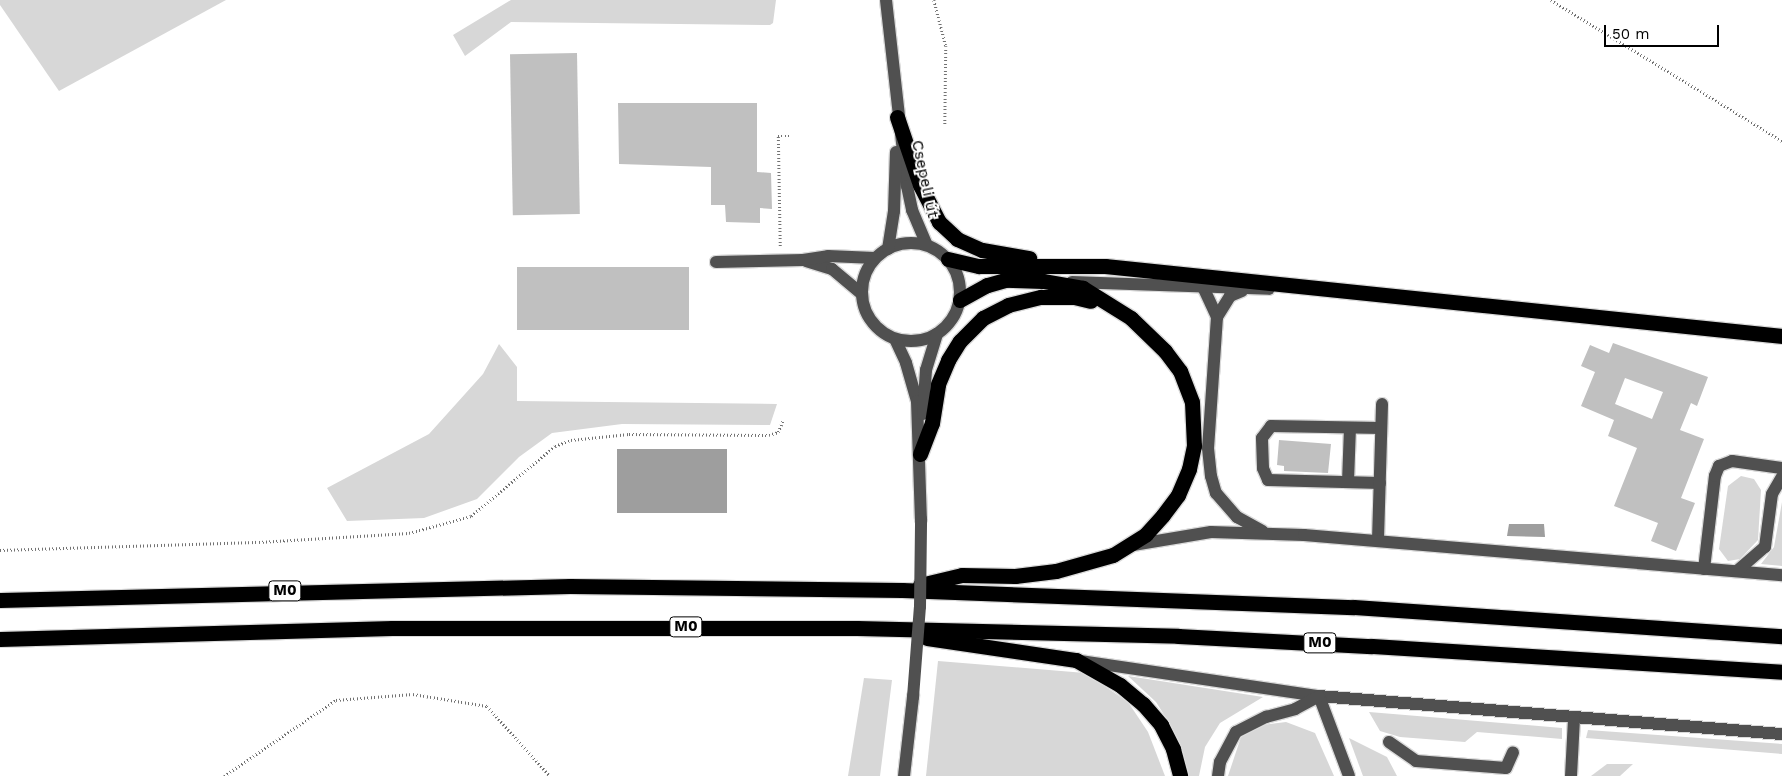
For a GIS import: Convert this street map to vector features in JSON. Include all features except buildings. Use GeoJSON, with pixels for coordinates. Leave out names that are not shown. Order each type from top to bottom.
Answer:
{"type":"FeatureCollection","features":[{"type":"Feature","properties":{"kind":"highway"},"geometry":{"type":"LineString","coordinates":[[897,117],[928,206],[939,222],[957,239],[982,250],[1065,264],[1177,273],[1328,291],[1782,336]]}},
{"type":"Feature","properties":{"kind":"highway"},"geometry":{"type":"LineString","coordinates":[[948,259],[978,266],[1065,264]]}},
{"type":"Feature","properties":{"kind":"highway"},"geometry":{"type":"LineString","coordinates":[[902,590],[962,575],[1015,576],[1056,571],[1092,562],[1130,545],[1146,534],[1178,495],[1189,469],[1194,424],[1187,387],[1175,364],[1150,333],[1083,288],[1057,282],[1006,280],[987,285],[960,300]]}},
{"type":"Feature","properties":{"kind":"highway"},"geometry":{"type":"LineString","coordinates":[[920,454],[932,423],[938,384],[948,360],[960,340],[983,318],[1008,305],[1041,297],[1074,297],[1111,306]]}},
{"type":"Feature","properties":{"kind":"highway","name":"M0"},"geometry":{"type":"LineString","coordinates":[[0,600],[570,586],[902,590],[1354,607],[1782,636]]}},
{"type":"Feature","properties":{"kind":"highway","name":"M0"},"geometry":{"type":"LineString","coordinates":[[0,639],[392,628],[857,628],[1178,636],[1362,645],[1782,672]]}},
{"type":"Feature","properties":{"kind":"highway"},"geometry":{"type":"LineString","coordinates":[[857,628],[1076,660],[1120,685],[1144,704],[1161,725],[1173,748],[1180,776]]}},
{"type":"Feature","properties":{"kind":"street","name":"Csepeli út"},"geometry":{"type":"LineString","coordinates":[[886,0],[897,117],[912,210],[927,246]]}},
{"type":"Feature","properties":{"kind":"street","name":"Csepeli út"},"geometry":{"type":"LineString","coordinates":[[888,248],[894,211],[897,117]]}},
{"type":"Feature","properties":{"kind":"street"},"geometry":{"type":"LineString","coordinates":[[895,339],[924,340],[937,334],[956,314],[960,300],[956,272],[948,259],[927,246],[914,243],[888,248],[875,258],[863,280],[861,293],[871,321],[895,339],[906,363],[917,401],[921,520],[920,607],[913,697],[904,776]]}},
{"type":"Feature","properties":{"kind":"street"},"geometry":{"type":"LineString","coordinates":[[716,262],[788,261],[828,256],[875,258]]}},
{"type":"Feature","properties":{"kind":"street"},"geometry":{"type":"LineString","coordinates":[[803,260],[832,269],[861,293]]}},
{"type":"Feature","properties":{"kind":"street"},"geometry":{"type":"LineString","coordinates":[[1177,273],[1196,281],[1204,289],[1217,316]]}},
{"type":"Feature","properties":{"kind":"street"},"geometry":{"type":"LineString","coordinates":[[1057,282],[1204,289],[1328,291]]}},
{"type":"Feature","properties":{"kind":"street"},"geometry":{"type":"LineString","coordinates":[[1248,289],[1230,296],[1217,316],[1208,448],[1211,476],[1216,493],[1237,518],[1267,533]]}},
{"type":"Feature","properties":{"kind":"street"},"geometry":{"type":"LineString","coordinates":[[920,454],[926,370],[937,334]]}},
{"type":"Feature","properties":{"kind":"street"},"geometry":{"type":"LineString","coordinates":[[1378,540],[1382,404]]}},
{"type":"Feature","properties":{"kind":"street"},"geometry":{"type":"LineString","coordinates":[[1380,484],[1268,480],[1263,468],[1262,438],[1271,426],[1381,428]]}},
{"type":"Feature","properties":{"kind":"street"},"geometry":{"type":"LineString","coordinates":[[1348,482],[1350,428]]}},
{"type":"Feature","properties":{"kind":"street"},"geometry":{"type":"LineString","coordinates":[[1704,569],[1715,476],[1719,466],[1732,461],[1782,468]]}},
{"type":"Feature","properties":{"kind":"street"},"geometry":{"type":"LineString","coordinates":[[1737,571],[1764,547],[1772,494],[1782,476]]}},
{"type":"Feature","properties":{"kind":"street"},"geometry":{"type":"LineString","coordinates":[[1130,545],[1185,533],[1267,533],[1378,540],[1782,575]]}},
{"type":"Feature","properties":{"kind":"street"},"geometry":{"type":"LineString","coordinates":[[1076,660],[1319,696],[1574,719],[1782,734]]}},
{"type":"Feature","properties":{"kind":"street"},"geometry":{"type":"LineString","coordinates":[[1218,776],[1220,762],[1236,732],[1266,717],[1295,709],[1319,696]]}},
{"type":"Feature","properties":{"kind":"street"},"geometry":{"type":"LineString","coordinates":[[1319,696],[1349,776]]}},
{"type":"Feature","properties":{"kind":"street"},"geometry":{"type":"LineString","coordinates":[[1571,776],[1574,719]]}},
{"type":"Feature","properties":{"kind":"street"},"geometry":{"type":"LineString","coordinates":[[1389,742],[1416,761],[1425,762],[1506,768],[1513,752]]}},
{"type":"Feature","properties":{"kind":"path"},"geometry":{"type":"LineString","coordinates":[[934,0],[946,46],[945,126]]}},
{"type":"Feature","properties":{"kind":"path"},"geometry":{"type":"LineString","coordinates":[[1551,0],[1782,141]]}},
{"type":"Feature","properties":{"kind":"path"},"geometry":{"type":"LineString","coordinates":[[788,261],[780,246],[778,136],[789,136]]}},
{"type":"Feature","properties":{"kind":"path"},"geometry":{"type":"LineString","coordinates":[[0,550],[259,542],[409,532],[471,516],[555,446],[571,440],[628,434],[769,435],[778,432],[783,420]]}},
{"type":"Feature","properties":{"kind":"path"},"geometry":{"type":"LineString","coordinates":[[224,776],[336,700],[413,694],[487,706],[550,776]]}},
{"type":"Feature","properties":{"kind":"shaded area"},"geometry":{"type":"Polygon","coordinates":[[[0,0],[226,0],[59,91],[0,5],[0,0]]]}},
{"type":"Feature","properties":{"kind":"shaded area"},"geometry":{"type":"Polygon","coordinates":[[[511,0],[776,0],[773,23],[770,25],[511,22],[465,56],[453,35],[511,0]]]}},
{"type":"Feature","properties":{"kind":"shaded area"},"geometry":{"type":"Polygon","coordinates":[[[499,344],[517,367],[517,401],[777,404],[770,425],[622,424],[552,433],[519,457],[477,499],[424,518],[347,521],[327,488],[429,434],[483,374],[499,344]]]}},
{"type":"Feature","properties":{"kind":"shaded area"},"geometry":{"type":"Polygon","coordinates":[[[617,449],[727,449],[727,513],[617,513],[617,449]]]}},
{"type":"Feature","properties":{"kind":"shaded area"},"geometry":{"type":"Polygon","coordinates":[[[1741,476],[1754,479],[1761,490],[1758,540],[1740,559],[1728,561],[1719,549],[1728,486],[1741,476]]]}},
{"type":"Feature","properties":{"kind":"shaded area"},"geometry":{"type":"Polygon","coordinates":[[[1782,502],[1782,566],[1761,564],[1774,547],[1782,502]]]}},
{"type":"Feature","properties":{"kind":"shaded area"},"geometry":{"type":"Polygon","coordinates":[[[1509,524],[1544,524],[1545,537],[1507,536],[1509,524]]]}},
{"type":"Feature","properties":{"kind":"shaded area"},"geometry":{"type":"Polygon","coordinates":[[[938,661],[1085,673],[1128,702],[1148,732],[1165,776],[926,776],[938,661]]]}},
{"type":"Feature","properties":{"kind":"shaded area"},"geometry":{"type":"Polygon","coordinates":[[[1128,676],[1263,697],[1220,723],[1205,747],[1199,776],[1188,776],[1173,729],[1156,702],[1128,676]]]}},
{"type":"Feature","properties":{"kind":"shaded area"},"geometry":{"type":"Polygon","coordinates":[[[864,678],[892,680],[880,776],[848,776],[864,678]]]}},
{"type":"Feature","properties":{"kind":"shaded area"},"geometry":{"type":"Polygon","coordinates":[[[1369,712],[1562,728],[1562,739],[1477,732],[1465,742],[1400,737],[1380,731],[1369,712]]]}},
{"type":"Feature","properties":{"kind":"shaded area"},"geometry":{"type":"Polygon","coordinates":[[[1286,722],[1315,733],[1334,776],[1228,776],[1241,737],[1262,725],[1286,722]]]}},
{"type":"Feature","properties":{"kind":"shaded area"},"geometry":{"type":"Polygon","coordinates":[[[1588,730],[1782,744],[1782,754],[1586,738],[1588,730]]]}},
{"type":"Feature","properties":{"kind":"shaded area"},"geometry":{"type":"Polygon","coordinates":[[[1349,738],[1387,757],[1397,776],[1363,776],[1349,738]]]}},
{"type":"Feature","properties":{"kind":"shaded area"},"geometry":{"type":"Polygon","coordinates":[[[1607,764],[1633,764],[1620,776],[1591,776],[1607,764]]]}}]}
